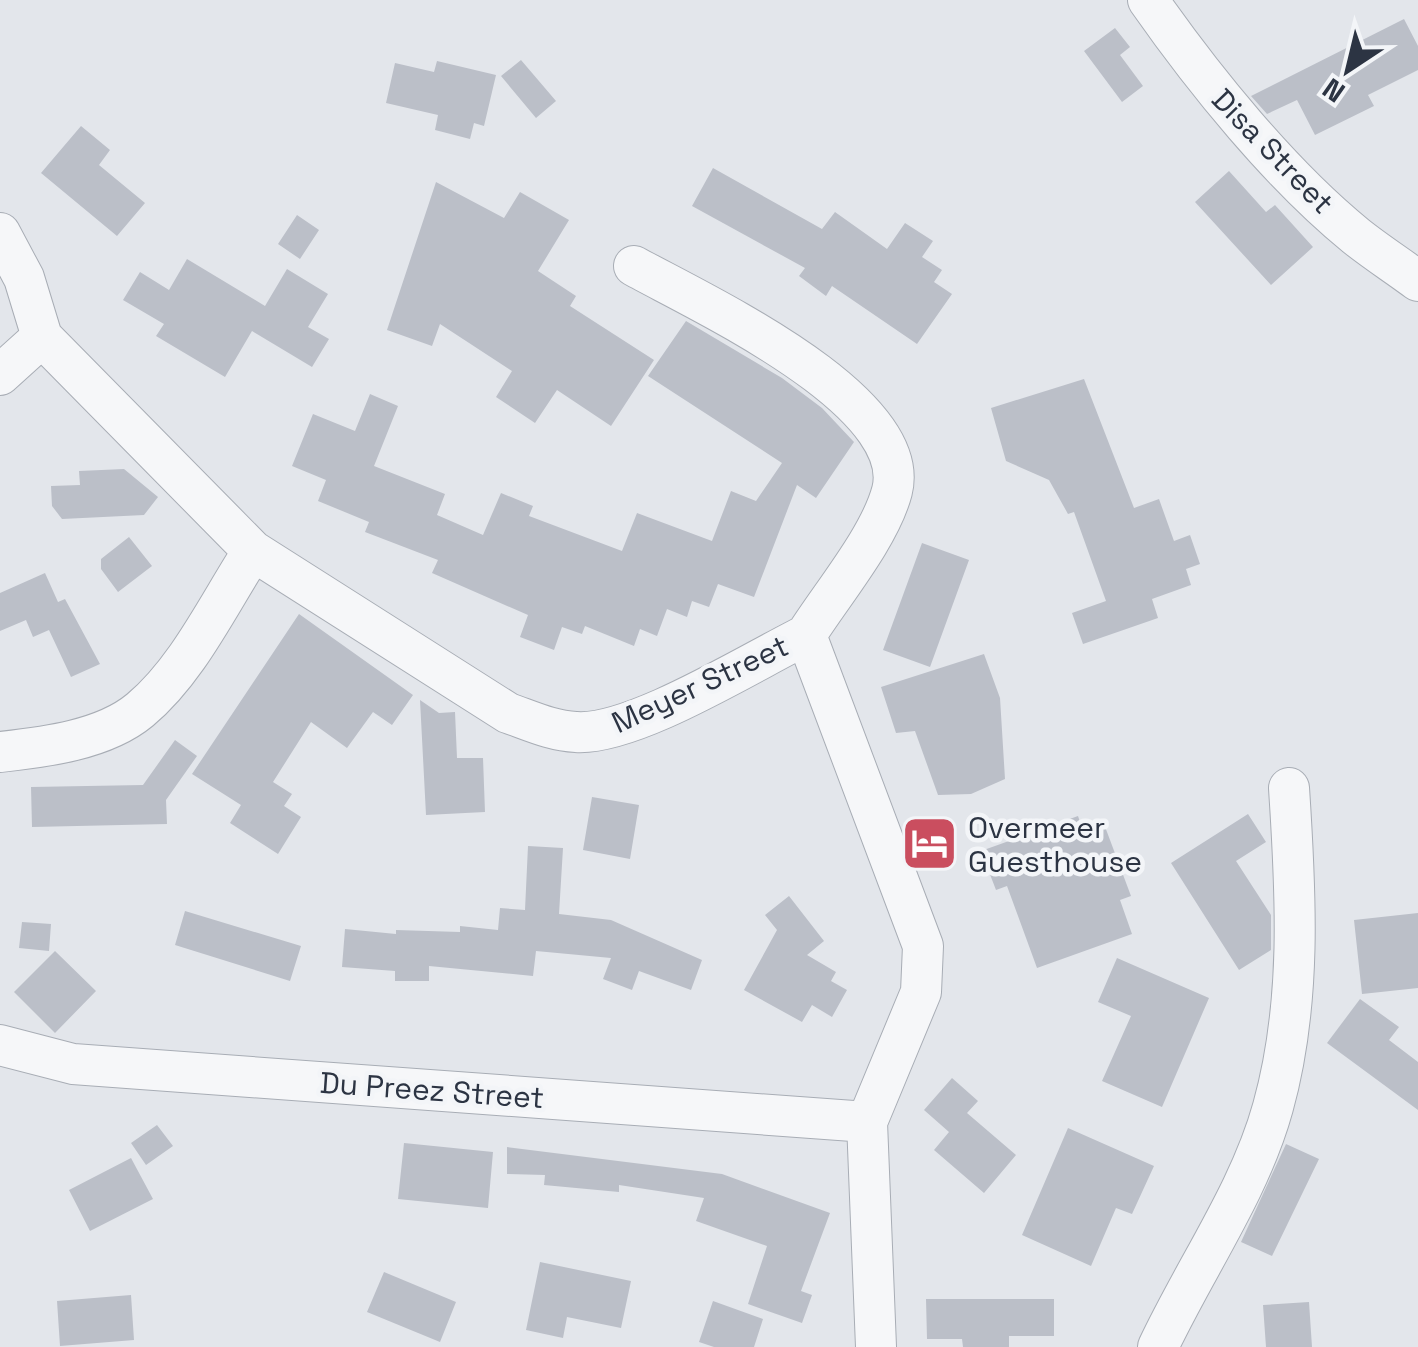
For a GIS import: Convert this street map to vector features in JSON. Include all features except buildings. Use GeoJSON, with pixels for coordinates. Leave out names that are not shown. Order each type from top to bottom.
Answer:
{"type":"FeatureCollection","features":[{"type":"Feature","properties":{"kind":"street","name":"Disa Street"},"geometry":{"type":"LineString","coordinates":[[1148,0],[1204,80],[1296,176],[1355,235],[1418,281]]}},
{"type":"Feature","properties":{"kind":"street","name":"Meyer Street"},"geometry":{"type":"LineString","coordinates":[[0,233],[24,278],[42,338],[253,552],[508,713],[565,731],[619,728],[806,636],[924,946],[921,992],[867,1122],[876,1347]]}},
{"type":"Feature","properties":{"kind":"street"},"geometry":{"type":"LineString","coordinates":[[634,266],[820,376],[857,404],[887,442],[894,464],[892,489],[884,513],[806,636]]}},
{"type":"Feature","properties":{"kind":"street"},"geometry":{"type":"LineString","coordinates":[[0,375],[42,338]]}},
{"type":"Feature","properties":{"kind":"street"},"geometry":{"type":"LineString","coordinates":[[0,752],[44,747],[102,730],[138,712],[168,682],[253,552]]}},
{"type":"Feature","properties":{"kind":"street"},"geometry":{"type":"LineString","coordinates":[[1158,1347],[1248,1172],[1274,1106],[1292,997],[1289,788]]}},
{"type":"Feature","properties":{"kind":"street","name":"Du Preez Street"},"geometry":{"type":"LineString","coordinates":[[0,1045],[74,1064],[867,1122]]}},
{"type":"Feature","properties":{"kind":"place","name":"Overmeer Guesthouse"},"geometry":{"type":"Point","coordinates":[929,844]}}]}
